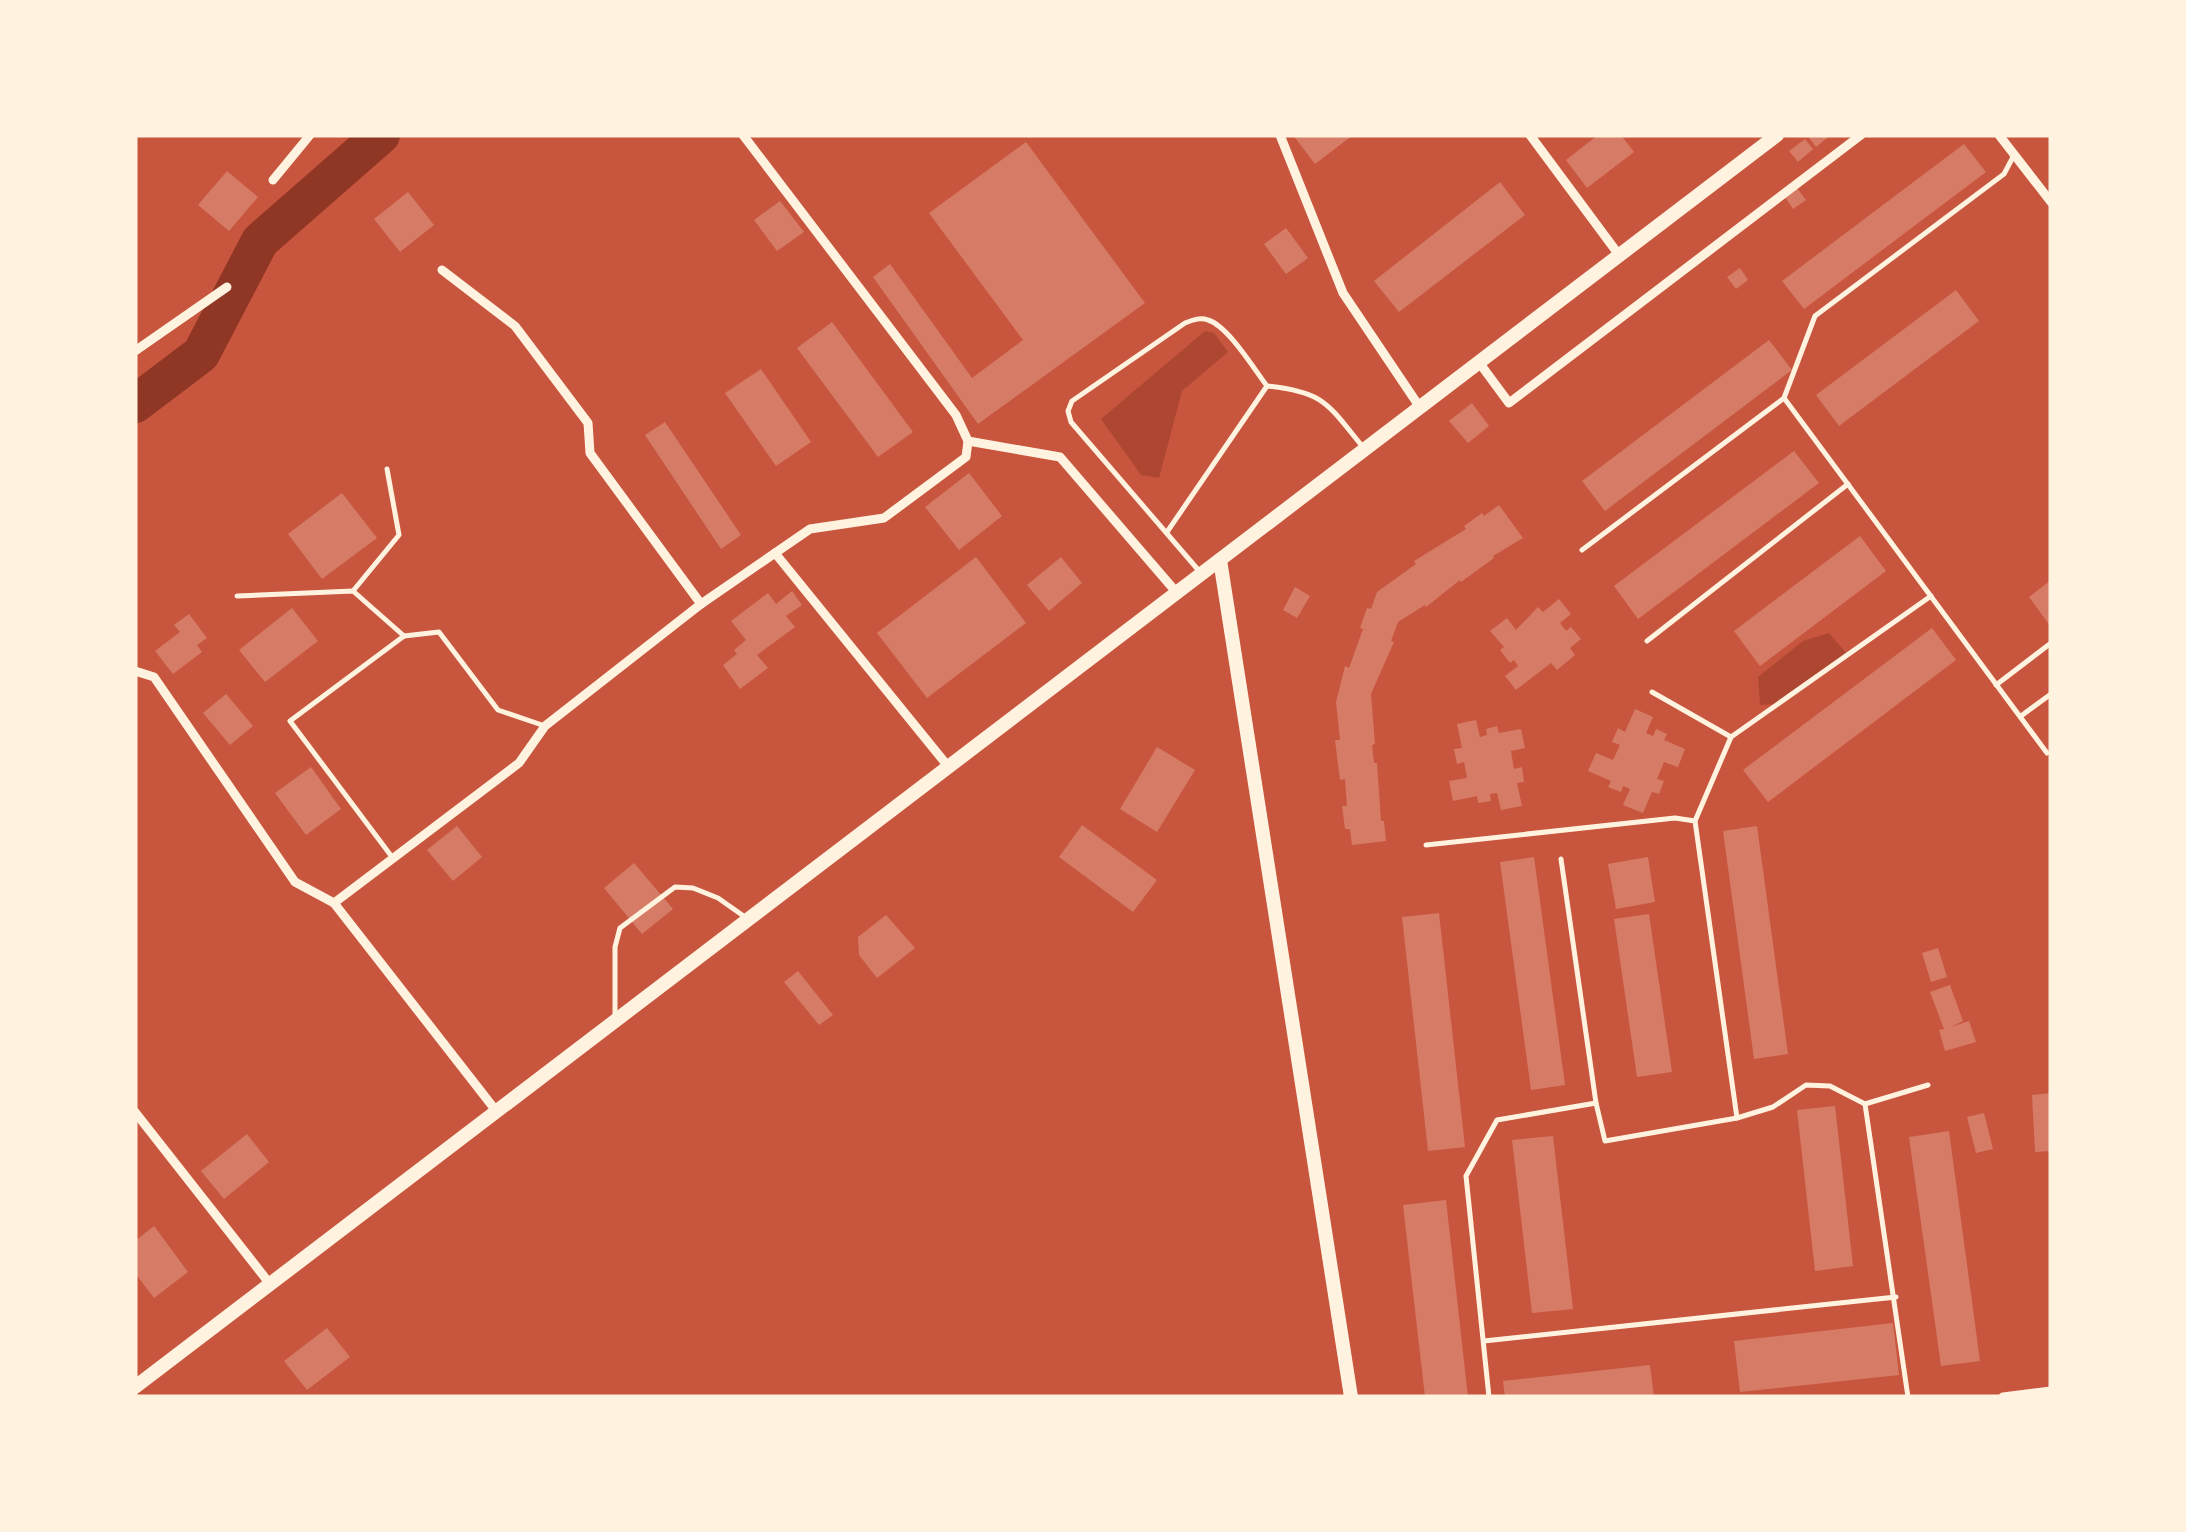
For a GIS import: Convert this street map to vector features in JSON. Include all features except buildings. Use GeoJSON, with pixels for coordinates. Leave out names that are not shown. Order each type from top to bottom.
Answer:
{"type":"FeatureCollection","features":[{"type":"Feature","properties":{"kind":"main road"},"geometry":{"type":"LineString","coordinates":[[135,1387],[1777,135]]}},
{"type":"Feature","properties":{"kind":"main road"},"geometry":{"type":"LineString","coordinates":[[1220,560],[1351,1397]]}},
{"type":"Feature","properties":{"kind":"street"},"geometry":{"type":"LineString","coordinates":[[274,180],[310,135]]}},
{"type":"Feature","properties":{"kind":"street"},"geometry":{"type":"LineString","coordinates":[[334,904],[519,762],[544,726],[701,604],[810,529],[884,518],[966,457],[968,442],[956,415],[743,135]]}},
{"type":"Feature","properties":{"kind":"street"},"geometry":{"type":"LineString","coordinates":[[1280,135],[1343,293],[1419,406]]}},
{"type":"Feature","properties":{"kind":"street"},"geometry":{"type":"LineString","coordinates":[[1530,135],[1619,255]]}},
{"type":"Feature","properties":{"kind":"street"},"geometry":{"type":"LineString","coordinates":[[1478,361],[1509,404],[1861,135]]}},
{"type":"Feature","properties":{"kind":"street"},"geometry":{"type":"LineString","coordinates":[[1999,135],[2051,202]]}},
{"type":"Feature","properties":{"kind":"street"},"geometry":{"type":"LineString","coordinates":[[442,270],[515,326],[588,422],[590,453],[701,604]]}},
{"type":"Feature","properties":{"kind":"street"},"geometry":{"type":"LineString","coordinates":[[135,351],[227,287]]}},
{"type":"Feature","properties":{"kind":"street"},"geometry":{"type":"LineString","coordinates":[[968,442],[1060,457],[1177,592]]}},
{"type":"Feature","properties":{"kind":"street"},"geometry":{"type":"LineString","coordinates":[[775,553],[947,765]]}},
{"type":"Feature","properties":{"kind":"street"},"geometry":{"type":"LineString","coordinates":[[135,671],[154,676],[294,882],[334,904],[497,1112]]}},
{"type":"Feature","properties":{"kind":"street"},"geometry":{"type":"LineString","coordinates":[[135,1112],[270,1284]]}},
{"type":"Feature","properties":{"kind":"street"},"geometry":{"type":"LineString","coordinates":[[2004,1397],[2051,1391]]}},
{"type":"Feature","properties":{"kind":"lane"},"geometry":{"type":"LineString","coordinates":[[1582,550],[1784,398],[1815,316],[2004,174],[2014,155]]}},
{"type":"Feature","properties":{"kind":"lane"},"geometry":{"type":"LineString","coordinates":[[1202,574],[1071,422],[1068,411],[1072,400],[1198,318],[1221,328],[1267,386],[1302,390],[1319,398],[1364,448]]}},
{"type":"Feature","properties":{"kind":"lane"},"geometry":{"type":"LineString","coordinates":[[1167,532],[1267,386]]}},
{"type":"Feature","properties":{"kind":"lane"},"geometry":{"type":"LineString","coordinates":[[1784,398],[2048,753]]}},
{"type":"Feature","properties":{"kind":"lane"},"geometry":{"type":"LineString","coordinates":[[353,591],[399,535],[387,469]]}},
{"type":"Feature","properties":{"kind":"lane"},"geometry":{"type":"LineString","coordinates":[[1647,641],[1848,484]]}},
{"type":"Feature","properties":{"kind":"lane"},"geometry":{"type":"LineString","coordinates":[[237,596],[353,591],[404,636]]}},
{"type":"Feature","properties":{"kind":"lane"},"geometry":{"type":"LineString","coordinates":[[1737,1118],[1695,820],[1731,737],[1931,596]]}},
{"type":"Feature","properties":{"kind":"lane"},"geometry":{"type":"LineString","coordinates":[[392,857],[290,721],[404,636],[439,632],[498,710],[544,726]]}},
{"type":"Feature","properties":{"kind":"lane"},"geometry":{"type":"LineString","coordinates":[[1996,685],[2051,643]]}},
{"type":"Feature","properties":{"kind":"lane"},"geometry":{"type":"LineString","coordinates":[[1652,692],[1731,737]]}},
{"type":"Feature","properties":{"kind":"lane"},"geometry":{"type":"LineString","coordinates":[[2020,717],[2051,694]]}},
{"type":"Feature","properties":{"kind":"lane"},"geometry":{"type":"LineString","coordinates":[[1426,845],[1674,818],[1695,820]]}},
{"type":"Feature","properties":{"kind":"lane"},"geometry":{"type":"LineString","coordinates":[[1561,858],[1596,1103],[1606,1141],[1737,1118],[1773,1107],[1806,1084],[1830,1086],[1865,1104],[1928,1086]]}},
{"type":"Feature","properties":{"kind":"lane"},"geometry":{"type":"LineString","coordinates":[[615,1020],[615,947],[620,928],[675,887],[694,888],[718,898],[748,918]]}},
{"type":"Feature","properties":{"kind":"lane"},"geometry":{"type":"LineString","coordinates":[[1489,1397],[1466,1176],[1497,1120],[1596,1103]]}},
{"type":"Feature","properties":{"kind":"lane"},"geometry":{"type":"LineString","coordinates":[[1865,1104],[1908,1397]]}},
{"type":"Feature","properties":{"kind":"lane"},"geometry":{"type":"LineString","coordinates":[[1484,1340],[1896,1297]]}},
{"type":"Feature","properties":{"kind":"shaded area"},"geometry":{"type":"Polygon","coordinates":[[[1205,331],[1214,333],[1228,352],[1182,391],[1159,478],[1141,475],[1101,419],[1205,331]]]}},
{"type":"Feature","properties":{"kind":"shaded area"},"geometry":{"type":"Polygon","coordinates":[[[1829,633],[1848,655],[1780,704],[1760,705],[1758,677],[1803,641],[1829,633]]]}},
{"type":"Feature","properties":{"kind":"waterway"},"geometry":{"type":"LineString","coordinates":[[135,404],[201,354],[260,241],[381,135]]}}]}
